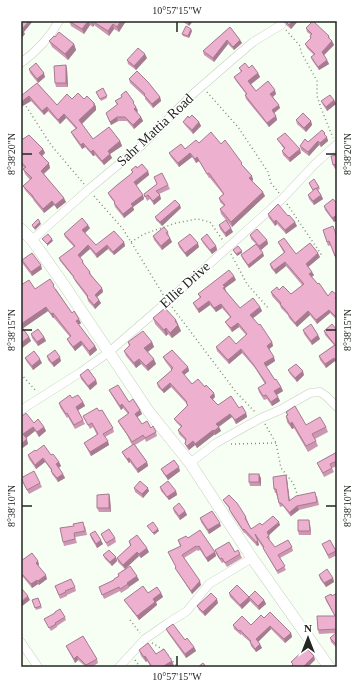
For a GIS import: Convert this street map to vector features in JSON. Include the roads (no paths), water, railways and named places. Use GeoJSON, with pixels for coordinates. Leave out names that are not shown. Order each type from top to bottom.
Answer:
{"type":"FeatureCollection","features":[{"type":"Feature","properties":{"kind":"main road"},"geometry":{"type":"LineString","coordinates":[[21,229],[32,240],[62,282],[149,412],[190,463],[252,558],[328,667]]}},
{"type":"Feature","properties":{"kind":"street"},"geometry":{"type":"LineString","coordinates":[[21,63],[40,45],[58,21]]}},
{"type":"Feature","properties":{"kind":"street","name":"Sahr Mattia Road"},"geometry":{"type":"LineString","coordinates":[[32,240],[142,144],[202,86],[253,42],[280,25]]}},
{"type":"Feature","properties":{"kind":"street","name":"Ellie Drive"},"geometry":{"type":"LineString","coordinates":[[21,410],[81,372],[109,352],[283,198],[315,164],[336,145]]}},
{"type":"Feature","properties":{"kind":"street"},"geometry":{"type":"LineString","coordinates":[[190,463],[216,443],[310,393],[320,392],[337,408]]}},
{"type":"Feature","properties":{"kind":"street"},"geometry":{"type":"LineString","coordinates":[[119,667],[146,639],[187,611],[209,584],[252,558]]}},
{"type":"Feature","properties":{"kind":"street"},"geometry":{"type":"LineString","coordinates":[[21,642],[38,667]]}}]}
